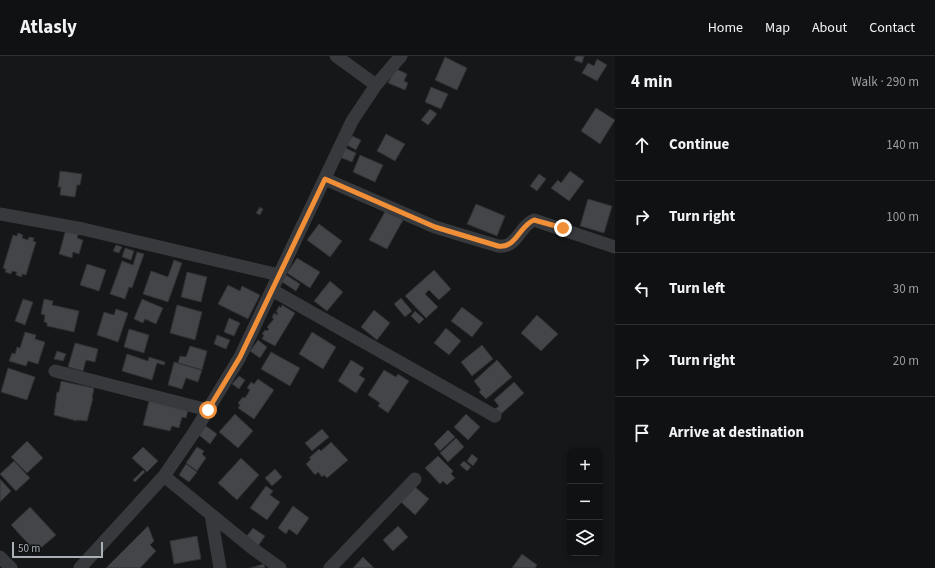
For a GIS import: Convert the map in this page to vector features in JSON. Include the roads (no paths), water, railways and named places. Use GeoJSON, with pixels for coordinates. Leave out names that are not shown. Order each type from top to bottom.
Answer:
{"type":"FeatureCollection","features":[{"type":"Feature","properties":{"kind":"street"},"geometry":{"type":"LineString","coordinates":[[336,56],[376,85]]}},
{"type":"Feature","properties":{"kind":"street"},"geometry":{"type":"LineString","coordinates":[[80,568],[164,476],[208,410],[240,357],[352,121],[376,85],[401,56]]}},
{"type":"Feature","properties":{"kind":"street"},"geometry":{"type":"LineString","coordinates":[[325,179],[435,227],[498,246],[506,247],[511,244],[529,223],[534,220],[615,247]]}},
{"type":"Feature","properties":{"kind":"street"},"geometry":{"type":"LineString","coordinates":[[0,214],[83,229],[279,275]]}},
{"type":"Feature","properties":{"kind":"street"},"geometry":{"type":"LineString","coordinates":[[272,290],[495,416]]}},
{"type":"Feature","properties":{"kind":"street"},"geometry":{"type":"LineString","coordinates":[[55,371],[208,410]]}},
{"type":"Feature","properties":{"kind":"street"},"geometry":{"type":"LineString","coordinates":[[164,476],[211,515],[280,568]]}},
{"type":"Feature","properties":{"kind":"street"},"geometry":{"type":"LineString","coordinates":[[330,568],[415,479]]}},
{"type":"Feature","properties":{"kind":"street"},"geometry":{"type":"LineString","coordinates":[[211,515],[220,568]]}},
{"type":"Feature","properties":{"kind":"street"},"geometry":{"type":"LineString","coordinates":[[0,558],[12,568]]}}]}
